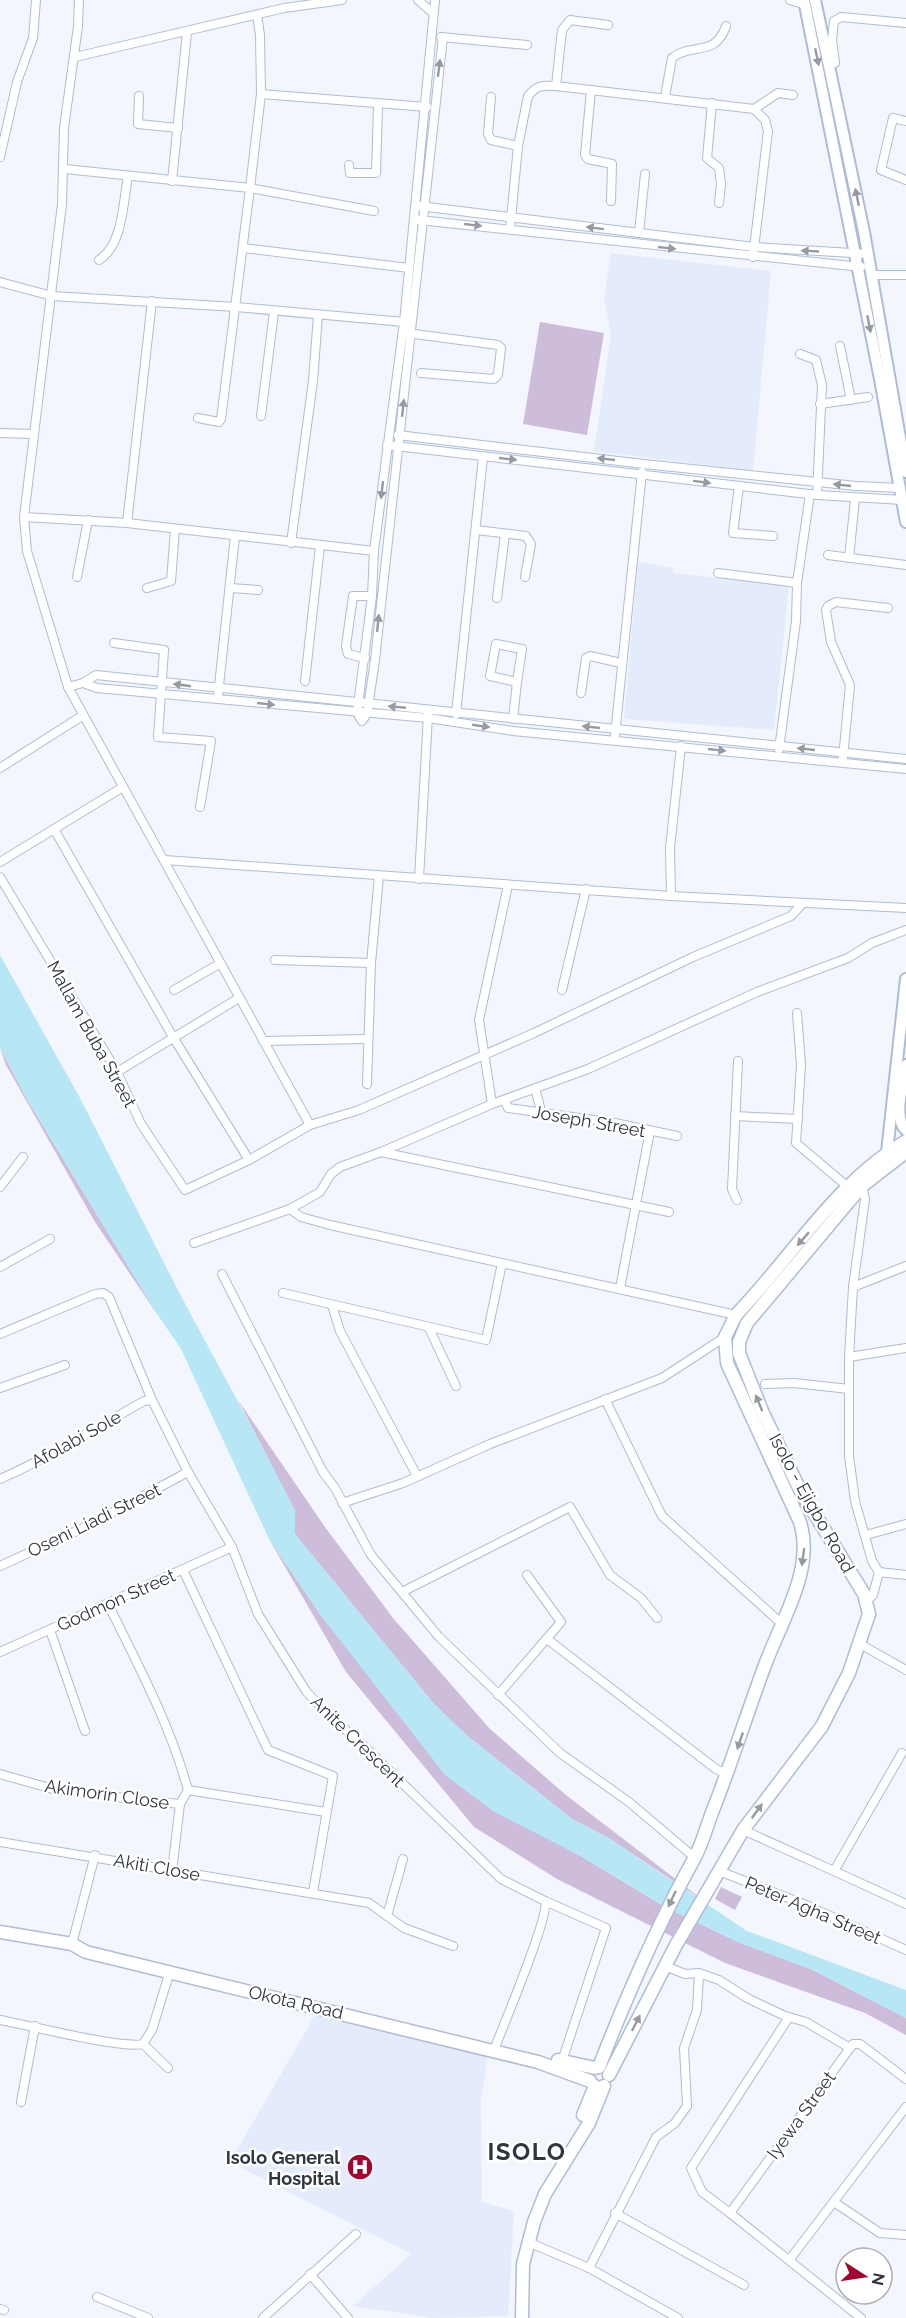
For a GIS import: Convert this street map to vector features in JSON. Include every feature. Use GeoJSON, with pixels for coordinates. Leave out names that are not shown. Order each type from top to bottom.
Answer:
{"type":"FeatureCollection","features":[{"type":"Feature","properties":{"kind":"main road"},"geometry":{"type":"LineString","coordinates":[[800,1],[830,64],[868,254],[906,471]]}},
{"type":"Feature","properties":{"kind":"main road"},"geometry":{"type":"LineString","coordinates":[[800,1],[854,254],[906,522]]}},
{"type":"Feature","properties":{"kind":"main road"},"geometry":{"type":"LineString","coordinates":[[887,1152],[906,979]]}},
{"type":"Feature","properties":{"kind":"main road"},"geometry":{"type":"LineString","coordinates":[[906,1065],[900,1117],[902,1126],[906,1130]]}},
{"type":"Feature","properties":{"kind":"main road"},"geometry":{"type":"LineString","coordinates":[[725,1337],[736,1315],[848,1187],[869,1166],[906,1141]]}},
{"type":"Feature","properties":{"kind":"main road","name":"Isolo - Ejigbo Road"},"geometry":{"type":"LineString","coordinates":[[867,1601],[816,1516],[762,1411],[742,1364],[739,1342],[747,1323],[862,1186],[906,1152]]}},
{"type":"Feature","properties":{"kind":"main road","name":"Isolo - Ejigbo Road"},"geometry":{"type":"LineString","coordinates":[[597,2067],[629,1988],[692,1861],[727,1774],[795,1590],[803,1561],[804,1546],[800,1522],[727,1363],[725,1337]]}},
{"type":"Feature","properties":{"kind":"main road"},"geometry":{"type":"LineString","coordinates":[[800,1522],[816,1516]]}},
{"type":"Feature","properties":{"kind":"main road"},"geometry":{"type":"LineString","coordinates":[[522,2318],[521,2280],[528,2242],[544,2194],[589,2123],[599,2082],[743,1830],[822,1726],[840,1694],[869,1614],[867,1601]]}},
{"type":"Feature","properties":{"kind":"main road","name":"Okota Road"},"geometry":{"type":"LineString","coordinates":[[0,1932],[72,1944],[86,1952],[538,2062],[599,2082]]}},
{"type":"Feature","properties":{"kind":"main road"},"geometry":{"type":"LineString","coordinates":[[72,1944],[230,1978],[562,2061],[605,2068],[581,2120],[552,2169],[527,2219],[518,2263],[515,2318]]}},
{"type":"Feature","properties":{"kind":"street"},"geometry":{"type":"LineString","coordinates":[[0,157],[4,128],[33,38],[36,0]]}},
{"type":"Feature","properties":{"kind":"street"},"geometry":{"type":"LineString","coordinates":[[78,0],[75,57],[64,128],[65,169],[52,296],[24,517],[27,551],[68,687],[82,717],[165,860],[219,964],[310,1125]]}},
{"type":"Feature","properties":{"kind":"street"},"geometry":{"type":"LineString","coordinates":[[75,57],[257,15],[342,0]]}},
{"type":"Feature","properties":{"kind":"street"},"geometry":{"type":"LineString","coordinates":[[418,0],[433,13]]}},
{"type":"Feature","properties":{"kind":"street"},"geometry":{"type":"LineString","coordinates":[[367,714],[399,446],[435,0]]}},
{"type":"Feature","properties":{"kind":"street"},"geometry":{"type":"LineString","coordinates":[[198,418],[219,422],[221,419],[261,94],[260,35],[257,15]]}},
{"type":"Feature","properties":{"kind":"street"},"geometry":{"type":"LineString","coordinates":[[830,64],[835,63],[832,29],[834,21],[841,17],[906,24]]}},
{"type":"Feature","properties":{"kind":"street"},"geometry":{"type":"LineString","coordinates":[[556,86],[562,30],[565,23],[570,20],[608,25]]}},
{"type":"Feature","properties":{"kind":"street"},"geometry":{"type":"LineString","coordinates":[[665,98],[672,58],[679,52],[702,49],[719,41],[726,26]]}},
{"type":"Feature","properties":{"kind":"street"},"geometry":{"type":"LineString","coordinates":[[172,181],[187,32]]}},
{"type":"Feature","properties":{"kind":"street"},"geometry":{"type":"LineString","coordinates":[[433,36],[527,45]]}},
{"type":"Feature","properties":{"kind":"street"},"geometry":{"type":"LineString","coordinates":[[419,206],[443,37]]}},
{"type":"Feature","properties":{"kind":"street"},"geometry":{"type":"LineString","coordinates":[[510,229],[518,146],[528,96],[539,85],[712,103],[754,110],[765,120],[768,130],[753,257]]}},
{"type":"Feature","properties":{"kind":"street"},"geometry":{"type":"LineString","coordinates":[[591,90],[585,155],[588,159],[612,164],[611,201]]}},
{"type":"Feature","properties":{"kind":"street"},"geometry":{"type":"LineString","coordinates":[[754,110],[778,93],[793,95]]}},
{"type":"Feature","properties":{"kind":"street"},"geometry":{"type":"LineString","coordinates":[[261,94],[378,105],[427,107]]}},
{"type":"Feature","properties":{"kind":"street"},"geometry":{"type":"LineString","coordinates":[[140,96],[138,124],[178,128]]}},
{"type":"Feature","properties":{"kind":"street"},"geometry":{"type":"LineString","coordinates":[[491,97],[488,134],[491,140],[518,146]]}},
{"type":"Feature","properties":{"kind":"street"},"geometry":{"type":"LineString","coordinates":[[712,103],[707,158],[719,168],[721,184],[719,203]]}},
{"type":"Feature","properties":{"kind":"street"},"geometry":{"type":"LineString","coordinates":[[349,165],[350,173],[376,173],[378,105]]}},
{"type":"Feature","properties":{"kind":"street"},"geometry":{"type":"LineString","coordinates":[[906,121],[893,118],[881,170],[906,180]]}},
{"type":"Feature","properties":{"kind":"street"},"geometry":{"type":"LineString","coordinates":[[65,169],[250,188],[374,211]]}},
{"type":"Feature","properties":{"kind":"street"},"geometry":{"type":"LineString","coordinates":[[639,233],[645,174]]}},
{"type":"Feature","properties":{"kind":"street"},"geometry":{"type":"LineString","coordinates":[[99,260],[110,253],[117,234],[128,176]]}},
{"type":"Feature","properties":{"kind":"street"},"geometry":{"type":"LineString","coordinates":[[419,206],[754,247],[868,254]]}},
{"type":"Feature","properties":{"kind":"street"},"geometry":{"type":"LineString","coordinates":[[419,219],[856,267],[871,272],[906,275]]}},
{"type":"Feature","properties":{"kind":"street"},"geometry":{"type":"LineString","coordinates":[[357,713],[372,596],[374,551],[387,446],[407,333],[404,322],[409,268],[419,219]]}},
{"type":"Feature","properties":{"kind":"street"},"geometry":{"type":"LineString","coordinates":[[243,248],[409,268]]}},
{"type":"Feature","properties":{"kind":"street"},"geometry":{"type":"LineString","coordinates":[[0,282],[52,296],[236,307],[404,322]]}},
{"type":"Feature","properties":{"kind":"street"},"geometry":{"type":"LineString","coordinates":[[127,523],[152,301]]}},
{"type":"Feature","properties":{"kind":"street"},"geometry":{"type":"LineString","coordinates":[[261,416],[274,312]]}},
{"type":"Feature","properties":{"kind":"street"},"geometry":{"type":"LineString","coordinates":[[291,543],[313,381],[318,315]]}},
{"type":"Feature","properties":{"kind":"street"},"geometry":{"type":"LineString","coordinates":[[407,333],[498,345],[501,348],[498,375],[494,379],[421,373]]}},
{"type":"Feature","properties":{"kind":"street"},"geometry":{"type":"LineString","coordinates":[[840,346],[851,400]]}},
{"type":"Feature","properties":{"kind":"street"},"geometry":{"type":"LineString","coordinates":[[779,757],[796,621],[797,583],[818,482],[819,404],[822,385],[816,360],[800,354]]}},
{"type":"Feature","properties":{"kind":"street"},"geometry":{"type":"LineString","coordinates":[[819,404],[868,397]]}},
{"type":"Feature","properties":{"kind":"street"},"geometry":{"type":"LineString","coordinates":[[0,433],[33,434]]}},
{"type":"Feature","properties":{"kind":"street"},"geometry":{"type":"LineString","coordinates":[[389,433],[644,464],[900,488]]}},
{"type":"Feature","properties":{"kind":"street"},"geometry":{"type":"LineString","coordinates":[[387,446],[814,495],[903,500]]}},
{"type":"Feature","properties":{"kind":"street"},"geometry":{"type":"LineString","coordinates":[[456,714],[483,457]]}},
{"type":"Feature","properties":{"kind":"street"},"geometry":{"type":"LineString","coordinates":[[614,739],[644,464]]}},
{"type":"Feature","properties":{"kind":"street"},"geometry":{"type":"LineString","coordinates":[[739,486],[733,533],[773,536]]}},
{"type":"Feature","properties":{"kind":"street"},"geometry":{"type":"LineString","coordinates":[[849,558],[855,499]]}},
{"type":"Feature","properties":{"kind":"street"},"geometry":{"type":"LineString","coordinates":[[24,517],[127,523],[374,551]]}},
{"type":"Feature","properties":{"kind":"street"},"geometry":{"type":"LineString","coordinates":[[77,577],[88,520]]}},
{"type":"Feature","properties":{"kind":"street"},"geometry":{"type":"LineString","coordinates":[[147,588],[171,581],[175,530]]}},
{"type":"Feature","properties":{"kind":"street"},"geometry":{"type":"LineString","coordinates":[[476,530],[526,536],[530,539],[525,577]]}},
{"type":"Feature","properties":{"kind":"street"},"geometry":{"type":"LineString","coordinates":[[497,598],[505,534]]}},
{"type":"Feature","properties":{"kind":"street"},"geometry":{"type":"LineString","coordinates":[[217,699],[235,536]]}},
{"type":"Feature","properties":{"kind":"street"},"geometry":{"type":"LineString","coordinates":[[305,681],[320,546]]}},
{"type":"Feature","properties":{"kind":"street"},"geometry":{"type":"LineString","coordinates":[[828,555],[906,565]]}},
{"type":"Feature","properties":{"kind":"street"},"geometry":{"type":"LineString","coordinates":[[718,573],[797,583]]}},
{"type":"Feature","properties":{"kind":"street"},"geometry":{"type":"LineString","coordinates":[[230,588],[258,590]]}},
{"type":"Feature","properties":{"kind":"street"},"geometry":{"type":"LineString","coordinates":[[365,658],[348,654],[346,646],[353,596],[372,596]]}},
{"type":"Feature","properties":{"kind":"street"},"geometry":{"type":"LineString","coordinates":[[843,762],[850,685],[831,642],[826,610],[828,606],[836,602],[888,608]]}},
{"type":"Feature","properties":{"kind":"street"},"geometry":{"type":"LineString","coordinates":[[114,643],[164,650],[159,693],[158,737],[211,741],[200,807]]}},
{"type":"Feature","properties":{"kind":"street"},"geometry":{"type":"LineString","coordinates":[[513,719],[522,649],[496,645],[493,647],[490,676],[517,682]]}},
{"type":"Feature","properties":{"kind":"street"},"geometry":{"type":"LineString","coordinates":[[581,693],[586,658],[590,656],[621,663]]}},
{"type":"Feature","properties":{"kind":"street"},"geometry":{"type":"LineString","coordinates":[[68,687],[83,683],[96,675],[368,705],[513,731],[906,769]]}},
{"type":"Feature","properties":{"kind":"street"},"geometry":{"type":"LineString","coordinates":[[83,683],[97,688],[367,714],[456,714],[906,759]]}},
{"type":"Feature","properties":{"kind":"street"},"geometry":{"type":"LineString","coordinates":[[419,879],[428,714]]}},
{"type":"Feature","properties":{"kind":"street"},"geometry":{"type":"LineString","coordinates":[[0,768],[82,717]]}},
{"type":"Feature","properties":{"kind":"street"},"geometry":{"type":"LineString","coordinates":[[671,896],[670,848],[681,746]]}},
{"type":"Feature","properties":{"kind":"street"},"geometry":{"type":"LineString","coordinates":[[0,862],[123,787]]}},
{"type":"Feature","properties":{"kind":"street"},"geometry":{"type":"LineString","coordinates":[[54,829],[172,1037],[249,1160],[310,1125],[360,1110],[682,961],[791,916],[802,904]]}},
{"type":"Feature","properties":{"kind":"street"},"geometry":{"type":"LineString","coordinates":[[165,860],[671,896],[906,908]]}},
{"type":"Feature","properties":{"kind":"street"},"geometry":{"type":"LineString","coordinates":[[367,1084],[371,963],[379,876]]}},
{"type":"Feature","properties":{"kind":"street","name":"Mallam Buba Street"},"geometry":{"type":"LineString","coordinates":[[0,877],[117,1072],[141,1124],[184,1190],[249,1160]]}},
{"type":"Feature","properties":{"kind":"street"},"geometry":{"type":"LineString","coordinates":[[492,1104],[479,1020],[508,885]]}},
{"type":"Feature","properties":{"kind":"street"},"geometry":{"type":"LineString","coordinates":[[562,990],[586,889]]}},
{"type":"Feature","properties":{"kind":"street"},"geometry":{"type":"LineString","coordinates":[[194,1243],[290,1209],[320,1192],[331,1174],[340,1167],[381,1152],[492,1104],[588,1069],[756,992],[848,958],[872,943],[906,930]]}},
{"type":"Feature","properties":{"kind":"street"},"geometry":{"type":"LineString","coordinates":[[275,960],[371,963]]}},
{"type":"Feature","properties":{"kind":"street"},"geometry":{"type":"LineString","coordinates":[[174,990],[219,964]]}},
{"type":"Feature","properties":{"kind":"street"},"geometry":{"type":"LineString","coordinates":[[117,1072],[239,998]]}},
{"type":"Feature","properties":{"kind":"street"},"geometry":{"type":"LineString","coordinates":[[797,1013],[801,1065],[796,1143],[800,1149],[848,1187]]}},
{"type":"Feature","properties":{"kind":"street"},"geometry":{"type":"LineString","coordinates":[[263,1041],[367,1040]]}},
{"type":"Feature","properties":{"kind":"street"},"geometry":{"type":"LineString","coordinates":[[737,1200],[732,1189],[738,1061]]}},
{"type":"Feature","properties":{"kind":"street"},"geometry":{"type":"LineString","coordinates":[[536,1088],[541,1111]]}},
{"type":"Feature","properties":{"kind":"street","name":"Joseph Street"},"geometry":{"type":"LineString","coordinates":[[505,1101],[508,1108],[541,1111],[677,1136]]}},
{"type":"Feature","properties":{"kind":"street"},"geometry":{"type":"LineString","coordinates":[[735,1116],[798,1119]]}},
{"type":"Feature","properties":{"kind":"street"},"geometry":{"type":"LineString","coordinates":[[620,1288],[634,1205],[650,1131]]}},
{"type":"Feature","properties":{"kind":"street"},"geometry":{"type":"LineString","coordinates":[[381,1152],[669,1212]]}},
{"type":"Feature","properties":{"kind":"street"},"geometry":{"type":"LineString","coordinates":[[0,1187],[23,1157]]}},
{"type":"Feature","properties":{"kind":"street"},"geometry":{"type":"LineString","coordinates":[[862,1186],[864,1199],[853,1287],[849,1389],[851,1477],[855,1501],[872,1561],[879,1572],[873,1595],[867,1601]]}},
{"type":"Feature","properties":{"kind":"street"},"geometry":{"type":"LineString","coordinates":[[290,1209],[301,1217],[330,1226],[736,1315]]}},
{"type":"Feature","properties":{"kind":"street"},"geometry":{"type":"LineString","coordinates":[[0,1267],[50,1239]]}},
{"type":"Feature","properties":{"kind":"street"},"geometry":{"type":"LineString","coordinates":[[283,1293],[486,1340],[502,1263]]}},
{"type":"Feature","properties":{"kind":"street"},"geometry":{"type":"LineString","coordinates":[[853,1287],[906,1266]]}},
{"type":"Feature","properties":{"kind":"street"},"geometry":{"type":"LineString","coordinates":[[222,1274],[323,1473],[371,1554],[440,1637],[498,1695],[560,1753],[629,1802],[692,1861]]}},
{"type":"Feature","properties":{"kind":"street","name":"Anite Crescent"},"geometry":{"type":"LineString","coordinates":[[0,1334],[95,1294],[103,1293],[112,1302],[152,1400],[189,1472],[232,1547],[258,1614],[306,1691],[324,1712],[363,1745],[501,1879],[606,1928],[562,2061]]}},
{"type":"Feature","properties":{"kind":"street"},"geometry":{"type":"LineString","coordinates":[[332,1305],[340,1330],[417,1476]]}},
{"type":"Feature","properties":{"kind":"street"},"geometry":{"type":"LineString","coordinates":[[429,1328],[456,1386]]}},
{"type":"Feature","properties":{"kind":"street"},"geometry":{"type":"LineString","coordinates":[[342,1503],[417,1476],[606,1398],[662,1378],[710,1350],[725,1337]]}},
{"type":"Feature","properties":{"kind":"street"},"geometry":{"type":"LineString","coordinates":[[849,1357],[906,1348]]}},
{"type":"Feature","properties":{"kind":"street"},"geometry":{"type":"LineString","coordinates":[[0,1388],[65,1365]]}},
{"type":"Feature","properties":{"kind":"street"},"geometry":{"type":"LineString","coordinates":[[765,1384],[794,1383],[849,1389]]}},
{"type":"Feature","properties":{"kind":"street"},"geometry":{"type":"LineString","coordinates":[[606,1398],[662,1516],[781,1623]]}},
{"type":"Feature","properties":{"kind":"street","name":"Afolabi Sole"},"geometry":{"type":"LineString","coordinates":[[0,1479],[50,1457],[95,1428],[144,1401],[152,1400]]}},
{"type":"Feature","properties":{"kind":"street","name":"Oseni Liadi Street"},"geometry":{"type":"LineString","coordinates":[[0,1566],[85,1527],[189,1472]]}},
{"type":"Feature","properties":{"kind":"street"},"geometry":{"type":"LineString","coordinates":[[402,1592],[570,1508],[610,1575],[641,1598],[657,1618]]}},
{"type":"Feature","properties":{"kind":"street"},"geometry":{"type":"LineString","coordinates":[[866,1535],[906,1524]]}},
{"type":"Feature","properties":{"kind":"street","name":"Godmon Street"},"geometry":{"type":"LineString","coordinates":[[0,1653],[232,1547]]}},
{"type":"Feature","properties":{"kind":"street"},"geometry":{"type":"LineString","coordinates":[[183,1570],[268,1750],[333,1776],[313,1893]]}},
{"type":"Feature","properties":{"kind":"street"},"geometry":{"type":"LineString","coordinates":[[879,1572],[906,1575]]}},
{"type":"Feature","properties":{"kind":"street"},"geometry":{"type":"LineString","coordinates":[[498,1695],[561,1622],[527,1575]]}},
{"type":"Feature","properties":{"kind":"street"},"geometry":{"type":"LineString","coordinates":[[108,1604],[166,1724],[183,1769],[188,1790],[180,1804],[172,1871]]}},
{"type":"Feature","properties":{"kind":"street"},"geometry":{"type":"LineString","coordinates":[[50,1630],[85,1731]]}},
{"type":"Feature","properties":{"kind":"street"},"geometry":{"type":"LineString","coordinates":[[547,1639],[716,1769],[727,1774]]}},
{"type":"Feature","properties":{"kind":"street"},"geometry":{"type":"LineString","coordinates":[[860,1644],[906,1670]]}},
{"type":"Feature","properties":{"kind":"street"},"geometry":{"type":"LineString","coordinates":[[834,1871],[902,1753]]}},
{"type":"Feature","properties":{"kind":"street","name":"Akimorin Close"},"geometry":{"type":"LineString","coordinates":[[0,1774],[60,1791],[180,1804]]}},
{"type":"Feature","properties":{"kind":"street"},"geometry":{"type":"LineString","coordinates":[[188,1790],[326,1812]]}},
{"type":"Feature","properties":{"kind":"street"},"geometry":{"type":"LineString","coordinates":[[743,1830],[905,1901]]}},
{"type":"Feature","properties":{"kind":"street","name":"Akiti Close"},"geometry":{"type":"LineString","coordinates":[[0,1842],[94,1855],[172,1871],[369,1903],[404,1928],[453,1946]]}},
{"type":"Feature","properties":{"kind":"street"},"geometry":{"type":"LineString","coordinates":[[72,1944],[94,1855]]}},
{"type":"Feature","properties":{"kind":"street"},"geometry":{"type":"LineString","coordinates":[[387,1916],[403,1859]]}},
{"type":"Feature","properties":{"kind":"street","name":"Peter Agha Street"},"geometry":{"type":"LineString","coordinates":[[717,1874],[806,1905],[906,1950]]}},
{"type":"Feature","properties":{"kind":"street"},"geometry":{"type":"LineString","coordinates":[[496,2045],[539,1931],[547,1906],[545,1901]]}},
{"type":"Feature","properties":{"kind":"street"},"geometry":{"type":"LineString","coordinates":[[665,1966],[685,1974],[699,1973],[720,1980],[749,1999],[806,2022],[850,2048],[853,2044],[860,2044],[906,2079]]}},
{"type":"Feature","properties":{"kind":"street"},"geometry":{"type":"LineString","coordinates":[[0,2020],[136,2045],[143,2044],[152,2030],[171,1971]]}},
{"type":"Feature","properties":{"kind":"street"},"geometry":{"type":"LineString","coordinates":[[589,2268],[615,2213],[640,2172],[656,2137],[675,2123],[687,2106],[684,2048],[697,2010],[699,1973]]}},
{"type":"Feature","properties":{"kind":"street"},"geometry":{"type":"LineString","coordinates":[[789,2017],[691,2168],[702,2192],[790,2259],[861,2318]]}},
{"type":"Feature","properties":{"kind":"street"},"geometry":{"type":"LineString","coordinates":[[21,2102],[35,2026]]}},
{"type":"Feature","properties":{"kind":"street"},"geometry":{"type":"LineString","coordinates":[[143,2044],[168,2068]]}},
{"type":"Feature","properties":{"kind":"street","name":"Iyewa Street"},"geometry":{"type":"LineString","coordinates":[[730,2213],[850,2048]]}},
{"type":"Feature","properties":{"kind":"street"},"geometry":{"type":"LineString","coordinates":[[790,2259],[906,2107]]}},
{"type":"Feature","properties":{"kind":"street"},"geometry":{"type":"LineString","coordinates":[[834,2202],[880,2234],[906,2235]]}},
{"type":"Feature","properties":{"kind":"street"},"geometry":{"type":"LineString","coordinates":[[615,2213],[744,2285]]}},
{"type":"Feature","properties":{"kind":"street"},"geometry":{"type":"LineString","coordinates":[[263,2318],[356,2234]]}},
{"type":"Feature","properties":{"kind":"street"},"geometry":{"type":"LineString","coordinates":[[528,2242],[589,2268],[678,2318]]}},
{"type":"Feature","properties":{"kind":"street"},"geometry":{"type":"LineString","coordinates":[[310,2274],[348,2318]]}},
{"type":"Feature","properties":{"kind":"street"},"geometry":{"type":"LineString","coordinates":[[97,2297],[148,2318]]}},
{"type":"Feature","properties":{"kind":"shaded area"},"geometry":{"type":"Polygon","coordinates":[[[611,253],[771,271],[753,471],[594,451],[611,335],[604,297],[611,253]]]}},
{"type":"Feature","properties":{"kind":"shaded area"},"geometry":{"type":"Polygon","coordinates":[[[540,322],[604,333],[587,435],[523,424],[540,322]]]}},
{"type":"Feature","properties":{"kind":"shaded area"},"geometry":{"type":"Polygon","coordinates":[[[638,562],[673,568],[673,573],[789,586],[774,730],[624,719],[638,562]]]}},
{"type":"Feature","properties":{"kind":"shaded area"},"geometry":{"type":"Polygon","coordinates":[[[0,1048],[28,1101],[159,1317],[95,1222],[6,1065],[0,1048]]]}},
{"type":"Feature","properties":{"kind":"shaded area"},"geometry":{"type":"Polygon","coordinates":[[[238,1400],[325,1527],[393,1618],[490,1729],[566,1795],[708,1904],[610,1839],[572,1819],[466,1735],[433,1703],[295,1534],[295,1511],[238,1400]]]}},
{"type":"Feature","properties":{"kind":"shaded area"},"geometry":{"type":"Polygon","coordinates":[[[269,1539],[322,1617],[584,1858],[667,1908],[738,1942],[811,1969],[906,2018],[906,2035],[865,2013],[725,1963],[557,1879],[474,1827],[346,1672],[269,1539]]]}},
{"type":"Feature","properties":{"kind":"shaded area"},"geometry":{"type":"Polygon","coordinates":[[[721,1887],[742,1897],[735,1910],[715,1899],[721,1887]]]}},
{"type":"Feature","properties":{"kind":"shaded area","name":"Isolo General Hospital"},"geometry":{"type":"Polygon","coordinates":[[[315,2015],[488,2056],[481,2099],[482,2202],[514,2211],[508,2316],[434,2318],[353,2306],[411,2254],[230,2162],[315,2015]]]}},
{"type":"Feature","properties":{"kind":"water"},"geometry":{"type":"Polygon","coordinates":[[[0,955],[80,1098],[183,1300],[270,1461],[295,1511],[295,1534],[433,1703],[466,1735],[572,1819],[610,1839],[747,1931],[906,1990],[906,2018],[811,1969],[738,1942],[667,1908],[584,1858],[493,1811],[445,1775],[322,1617],[269,1539],[180,1347],[159,1317],[28,1101],[0,1048],[0,955]]]}},
{"type":"Feature","properties":{"kind":"place","name":"Isolo General Hospital"},"geometry":{"type":"Point","coordinates":[360,2167]}},
{"type":"Feature","properties":{"kind":"district","name":"ISOLO"},"geometry":{"type":"Point","coordinates":[527,2151]}}]}
